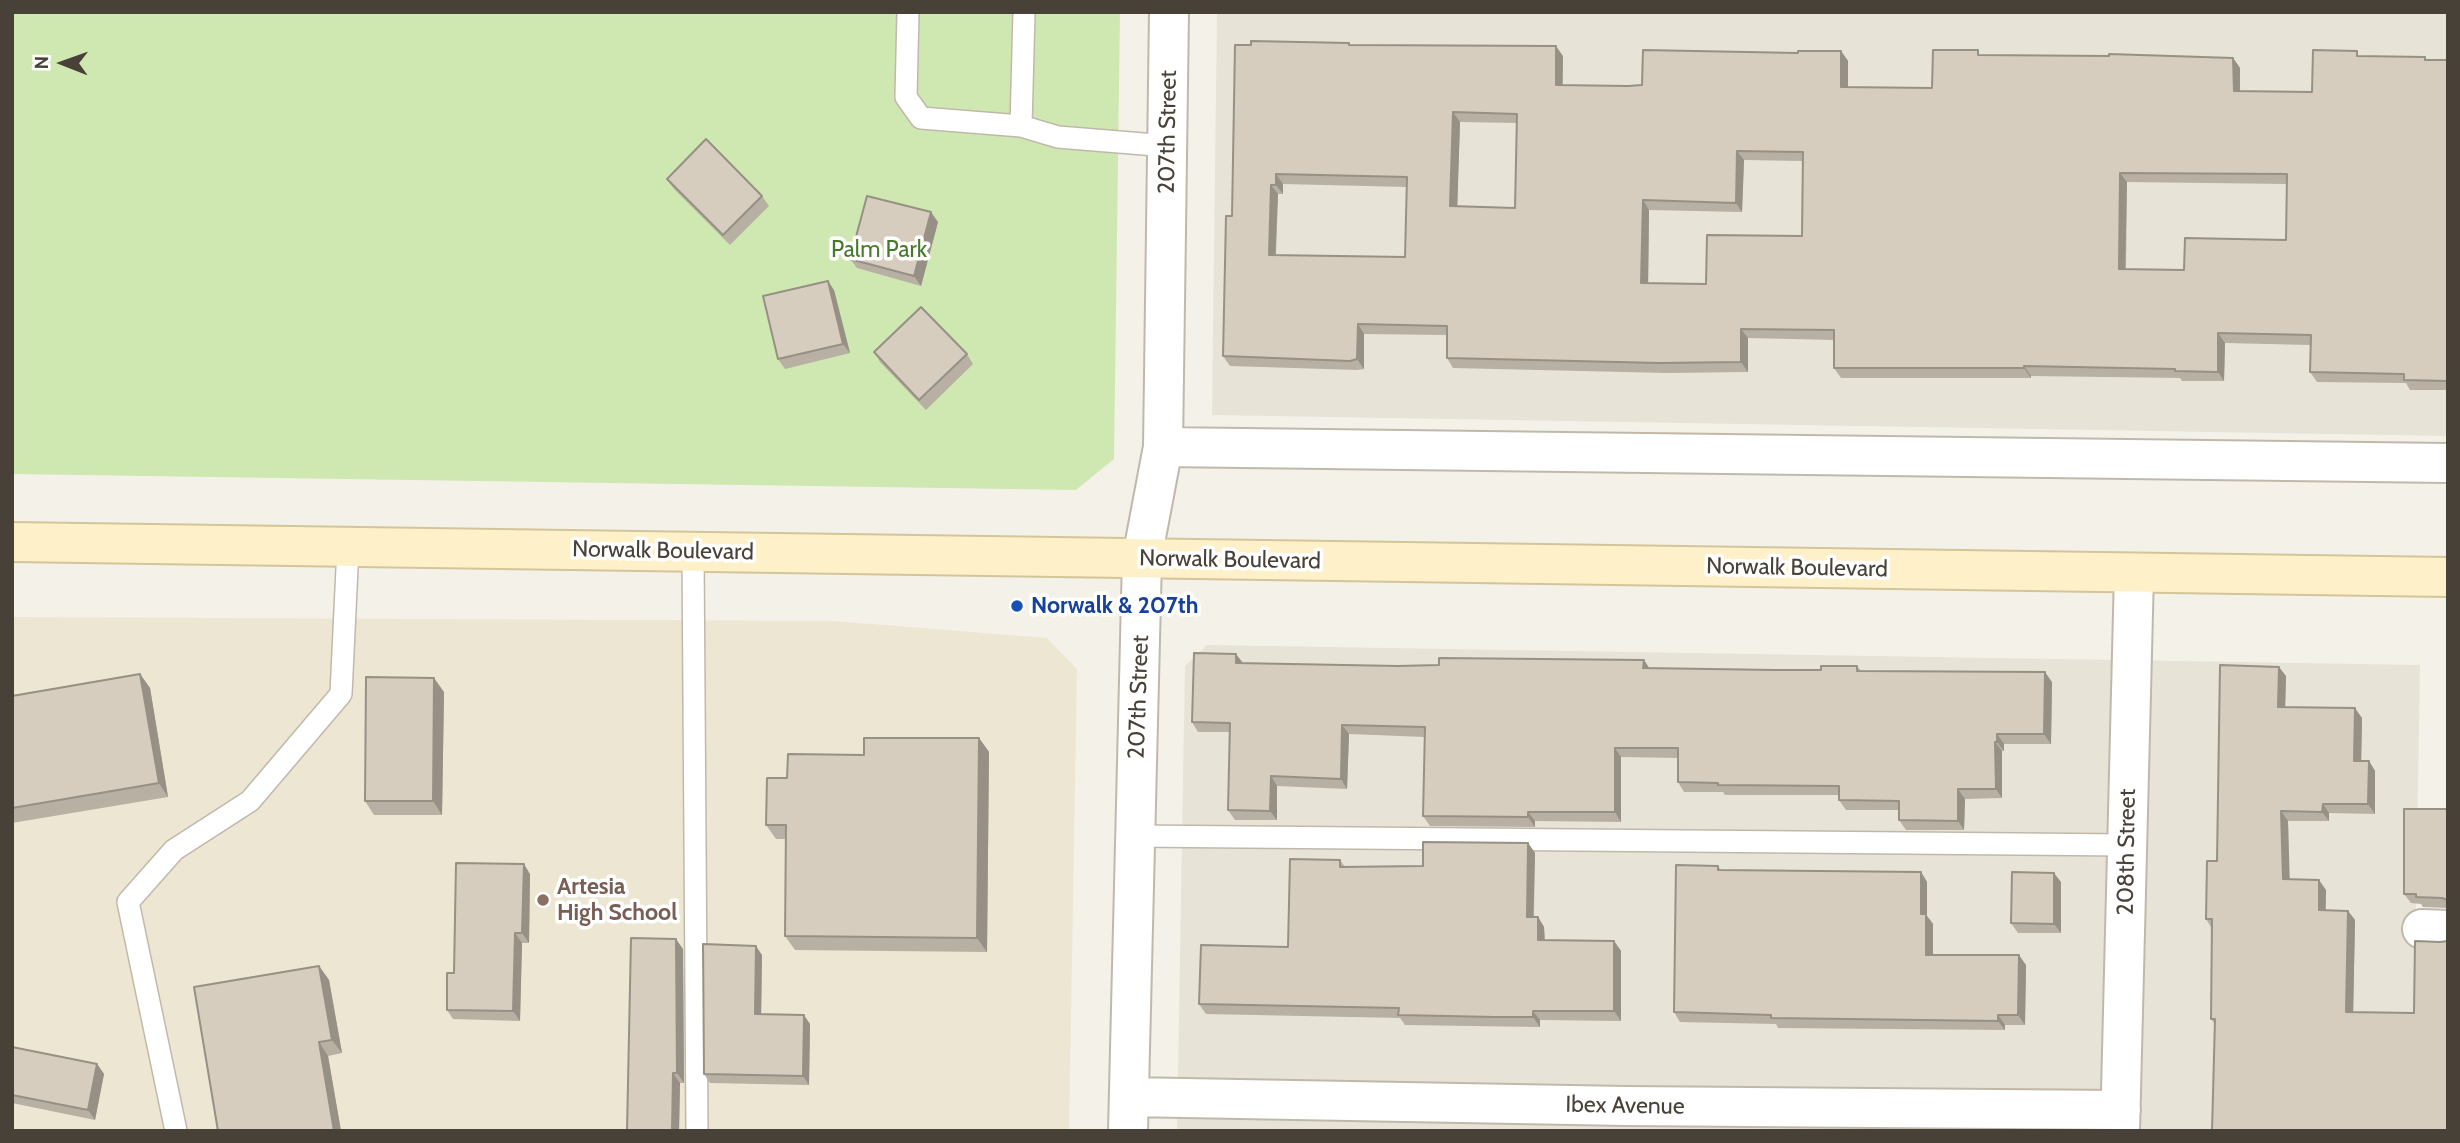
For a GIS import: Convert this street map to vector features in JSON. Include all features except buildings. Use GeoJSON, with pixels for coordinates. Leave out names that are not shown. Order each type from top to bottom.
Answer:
{"type":"FeatureCollection","features":[{"type":"Feature","properties":{"kind":"main road","name":"Norwalk Boulevard"},"geometry":{"type":"LineString","coordinates":[[12,542],[2448,577]]}},
{"type":"Feature","properties":{"kind":"street","name":"207th Street"},"geometry":{"type":"LineString","coordinates":[[1128,1114],[1142,558],[1163,447],[1170,12]]}},
{"type":"Feature","properties":{"kind":"street"},"geometry":{"type":"LineString","coordinates":[[1163,447],[2448,463]]}},
{"type":"Feature","properties":{"kind":"street","name":"208th Street"},"geometry":{"type":"LineString","coordinates":[[2121,1120],[2134,573]]}},
{"type":"Feature","properties":{"kind":"street","name":"Ibex Avenue"},"geometry":{"type":"LineString","coordinates":[[1128,1114],[2121,1120]]}},
{"type":"Feature","properties":{"kind":"lane"},"geometry":{"type":"LineString","coordinates":[[908,12],[906,97],[921,118],[1021,126],[1058,137],[1168,146]]}},
{"type":"Feature","properties":{"kind":"lane"},"geometry":{"type":"LineString","coordinates":[[1021,126],[1024,12]]}},
{"type":"Feature","properties":{"kind":"lane"},"geometry":{"type":"LineString","coordinates":[[176,1131],[128,902],[174,850],[250,802],[341,694],[348,547]]}},
{"type":"Feature","properties":{"kind":"lane"},"geometry":{"type":"LineString","coordinates":[[693,552],[697,1131]]}},
{"type":"Feature","properties":{"kind":"lane"},"geometry":{"type":"LineString","coordinates":[[1135,836],[2127,845]]}},
{"type":"Feature","properties":{"kind":"shaded area"},"geometry":{"type":"Polygon","coordinates":[[[1217,12],[2448,12],[2448,436],[1212,415],[1217,12]]]}},
{"type":"Feature","properties":{"kind":"shaded area","name":"Artesia High School"},"geometry":{"type":"Polygon","coordinates":[[[12,617],[834,621],[1047,638],[1077,669],[1069,1131],[12,1131],[12,617]]]}},
{"type":"Feature","properties":{"kind":"shaded area"},"geometry":{"type":"Polygon","coordinates":[[[1207,645],[2420,665],[2412,1131],[1177,1131],[1185,666],[1207,645]]]}},
{"type":"Feature","properties":{"kind":"green space","name":"Palm Park"},"geometry":{"type":"Polygon","coordinates":[[[12,12],[1120,12],[1114,459],[1076,490],[12,474],[12,12]]]}},
{"type":"Feature","properties":{"kind":"place","name":"Norwalk & 207th"},"geometry":{"type":"Point","coordinates":[1017,606]}},
{"type":"Feature","properties":{"kind":"place","name":"Artesia High School"},"geometry":{"type":"Point","coordinates":[543,900]}}]}
